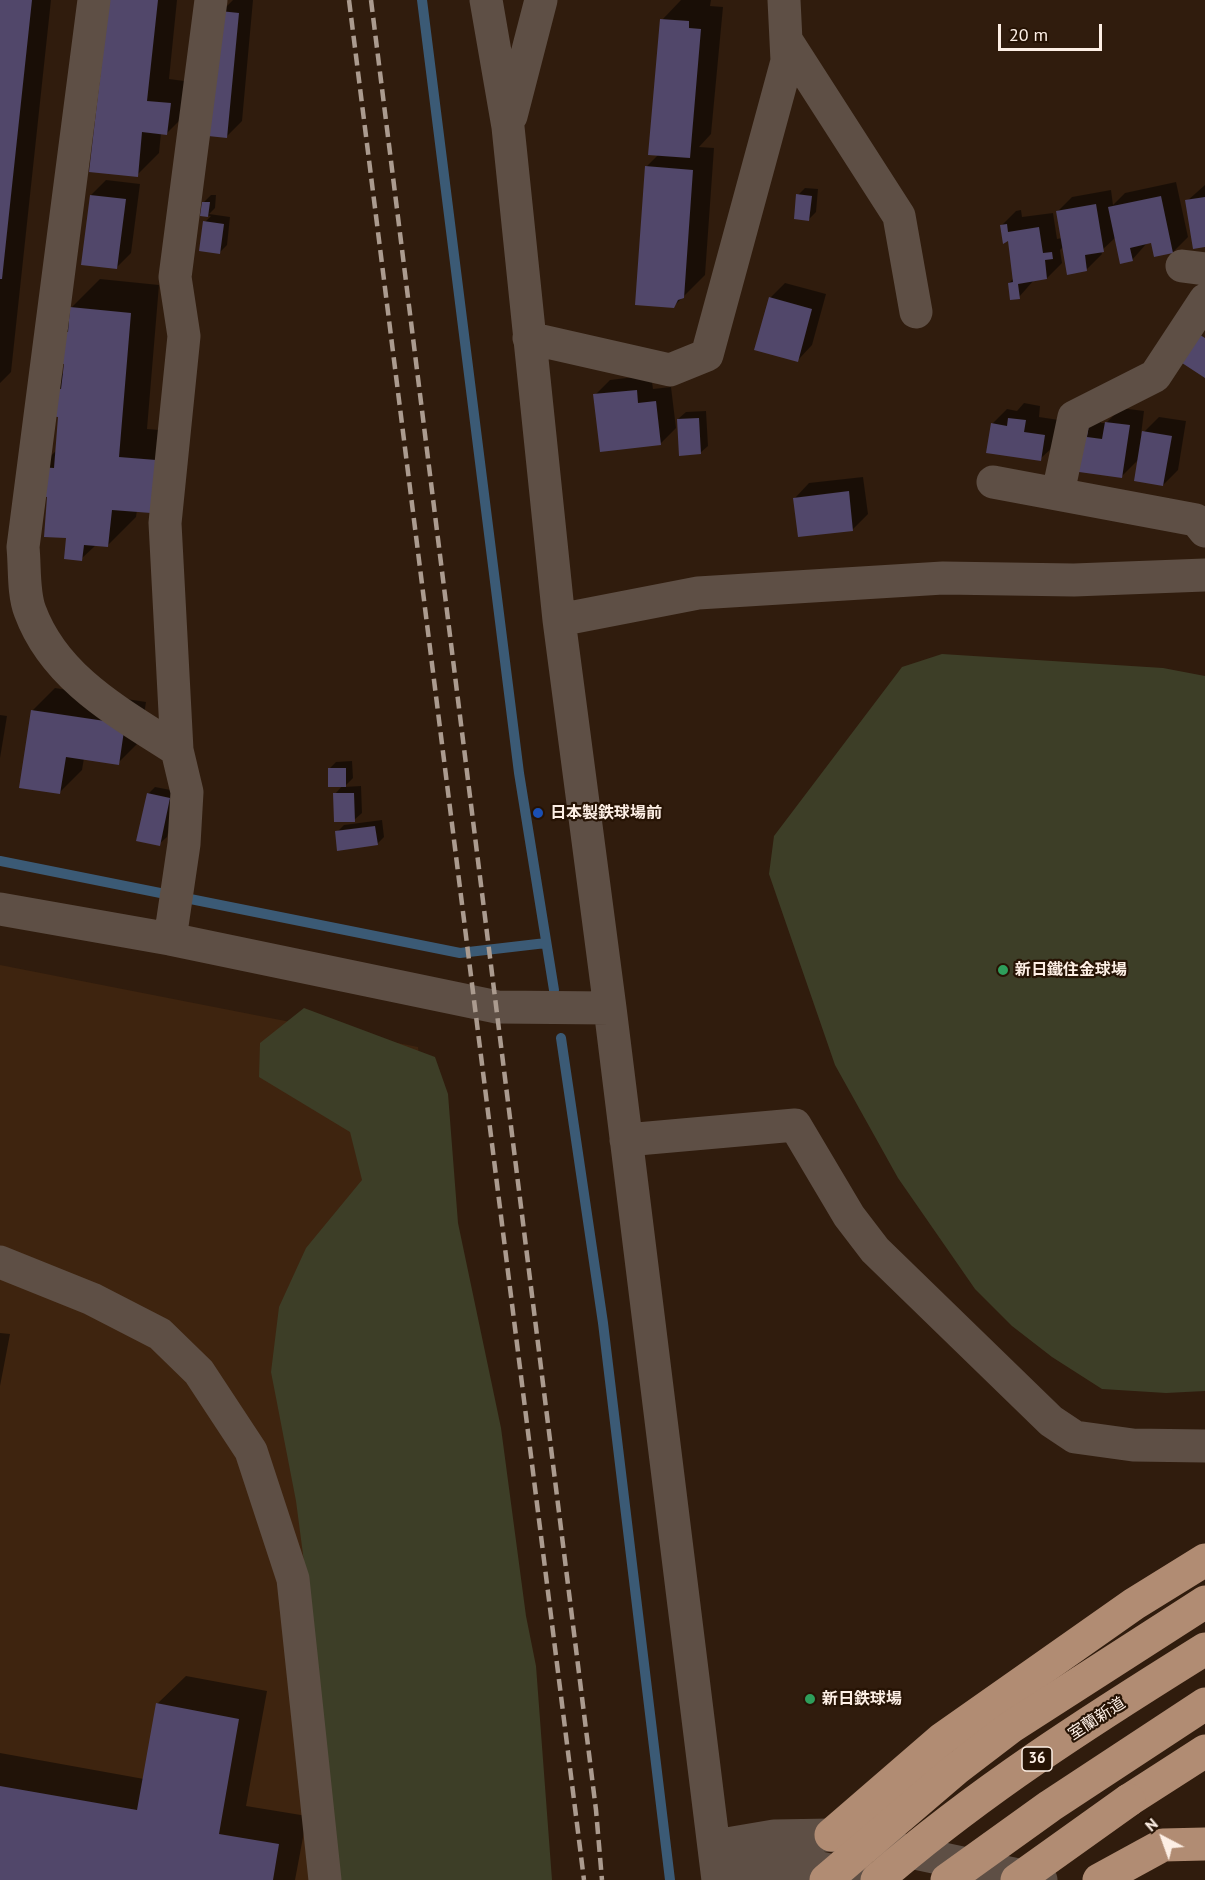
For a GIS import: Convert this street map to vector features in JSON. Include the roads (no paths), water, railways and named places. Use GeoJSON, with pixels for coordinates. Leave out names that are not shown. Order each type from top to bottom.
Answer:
{"type":"FeatureCollection","features":[{"type":"Feature","properties":{"kind":"highway"},"geometry":{"type":"LineString","coordinates":[[831,1835],[942,1739],[1134,1604],[1205,1560]]}},
{"type":"Feature","properties":{"kind":"highway"},"geometry":{"type":"LineString","coordinates":[[826,1880],[956,1768],[1011,1727],[1205,1602]]}},
{"type":"Feature","properties":{"kind":"highway","name":"室蘭新道"},"geometry":{"type":"LineString","coordinates":[[876,1880],[966,1807],[1096,1718],[1205,1649]]}},
{"type":"Feature","properties":{"kind":"highway"},"geometry":{"type":"LineString","coordinates":[[947,1880],[1050,1806],[1205,1704]]}},
{"type":"Feature","properties":{"kind":"highway"},"geometry":{"type":"LineString","coordinates":[[1017,1880],[1129,1800],[1205,1751]]}},
{"type":"Feature","properties":{"kind":"highway"},"geometry":{"type":"LineString","coordinates":[[1099,1880],[1163,1845],[1205,1844]]}},
{"type":"Feature","properties":{"kind":"street"},"geometry":{"type":"LineString","coordinates":[[94,0],[23,547],[29,610],[47,646],[78,684],[177,750]]}},
{"type":"Feature","properties":{"kind":"street"},"geometry":{"type":"LineString","coordinates":[[174,912],[184,844],[186,792],[177,750],[165,523],[184,336],[175,277],[211,0]]}},
{"type":"Feature","properties":{"kind":"street"},"geometry":{"type":"LineString","coordinates":[[486,0],[508,127],[559,620],[717,1866]]}},
{"type":"Feature","properties":{"kind":"street"},"geometry":{"type":"LineString","coordinates":[[508,127],[541,0]]}},
{"type":"Feature","properties":{"kind":"street"},"geometry":{"type":"LineString","coordinates":[[529,338],[670,370],[707,355],[788,61],[784,0]]}},
{"type":"Feature","properties":{"kind":"street"},"geometry":{"type":"LineString","coordinates":[[786,40],[899,216],[916,312]]}},
{"type":"Feature","properties":{"kind":"street"},"geometry":{"type":"LineString","coordinates":[[1058,493],[1074,417],[1155,376],[1205,300]]}},
{"type":"Feature","properties":{"kind":"street"},"geometry":{"type":"LineString","coordinates":[[993,482],[1196,520],[1205,531]]}},
{"type":"Feature","properties":{"kind":"street"},"geometry":{"type":"LineString","coordinates":[[559,620],[698,592],[943,578],[1074,580],[1205,575]]}},
{"type":"Feature","properties":{"kind":"street"},"geometry":{"type":"LineString","coordinates":[[0,909],[174,912],[496,1007],[610,1008]]}},
{"type":"Feature","properties":{"kind":"street"},"geometry":{"type":"LineString","coordinates":[[626,1140],[795,1125],[849,1216],[875,1250],[1051,1421],[1075,1437],[1133,1444],[1205,1446]]}},
{"type":"Feature","properties":{"kind":"street"},"geometry":{"type":"LineString","coordinates":[[0,1262],[92,1299],[160,1334],[199,1371],[251,1451],[293,1579],[325,1880]]}},
{"type":"Feature","properties":{"kind":"street"},"geometry":{"type":"LineString","coordinates":[[717,1866],[774,1836],[831,1835],[1041,1880]]}},
{"type":"Feature","properties":{"kind":"street"},"geometry":{"type":"LineString","coordinates":[[717,1866],[812,1866],[876,1880]]}},
{"type":"Feature","properties":{"kind":"waterway"},"geometry":{"type":"LineString","coordinates":[[422,0],[519,773],[554,990]]}},
{"type":"Feature","properties":{"kind":"waterway"},"geometry":{"type":"LineString","coordinates":[[0,861],[460,953],[546,943]]}},
{"type":"Feature","properties":{"kind":"waterway"},"geometry":{"type":"LineString","coordinates":[[561,1038],[603,1323],[670,1880]]}},
{"type":"Feature","properties":{"kind":"railway"},"geometry":{"type":"LineString","coordinates":[[349,0],[584,1880]]}},
{"type":"Feature","properties":{"kind":"railway"},"geometry":{"type":"LineString","coordinates":[[371,0],[596,1810],[602,1880]]}},
{"type":"Feature","properties":{"kind":"place","name":"日本製鉄球場前"},"geometry":{"type":"Point","coordinates":[538,813]}},
{"type":"Feature","properties":{"kind":"place","name":"新日鐵住金球場"},"geometry":{"type":"Point","coordinates":[1003,970]}},
{"type":"Feature","properties":{"kind":"place","name":"新日鉄球場"},"geometry":{"type":"Point","coordinates":[810,1699]}}]}
